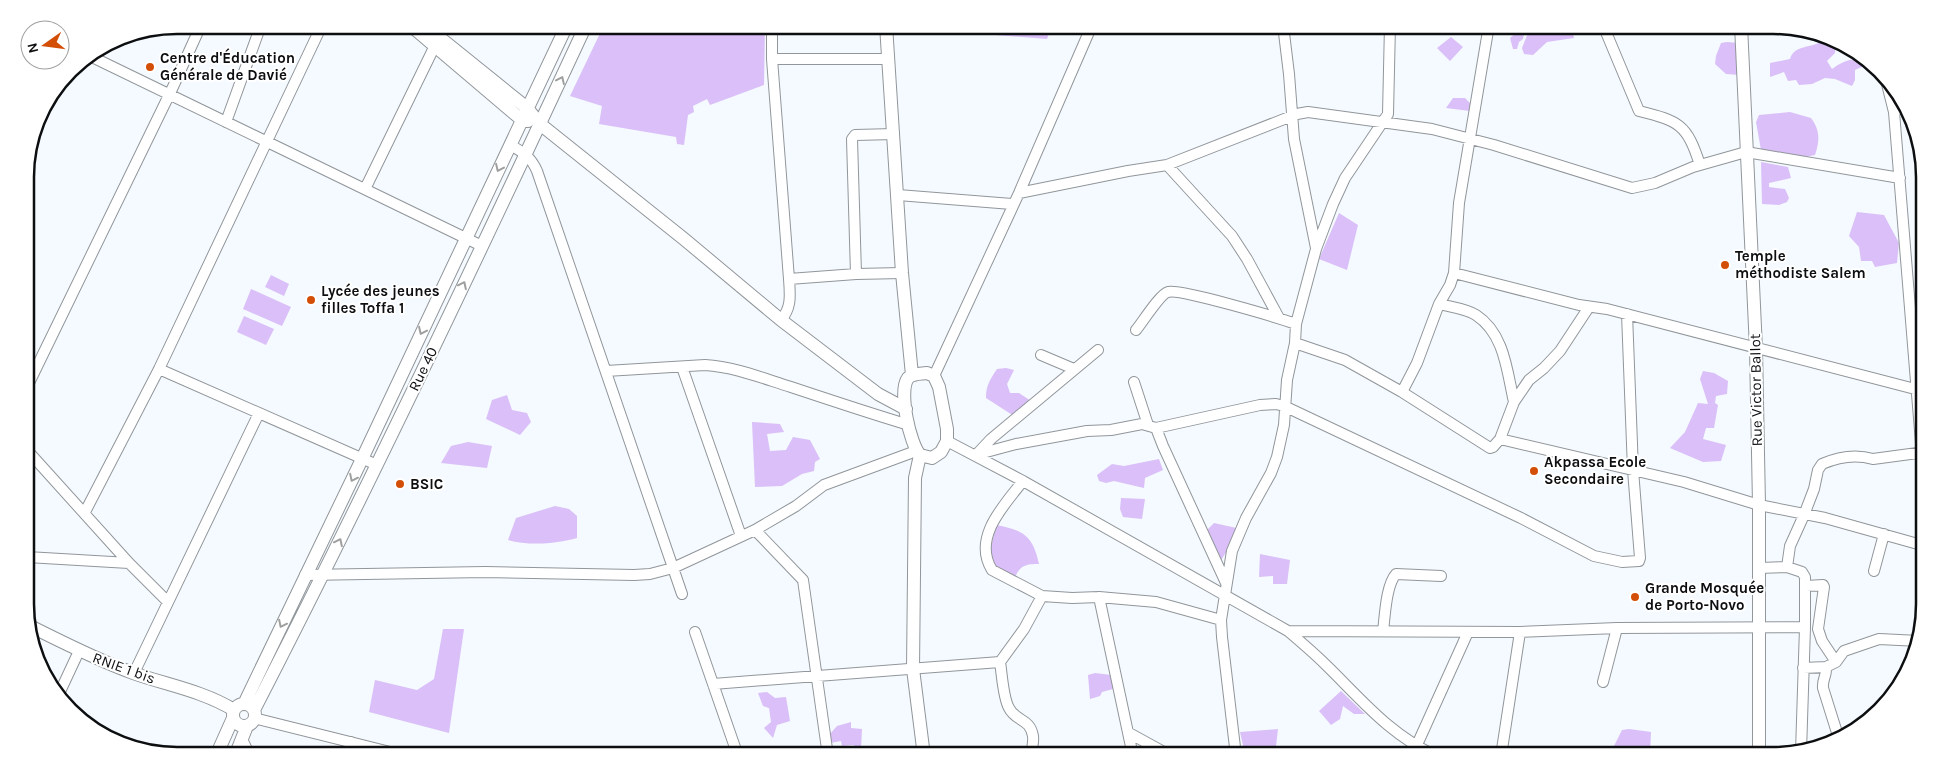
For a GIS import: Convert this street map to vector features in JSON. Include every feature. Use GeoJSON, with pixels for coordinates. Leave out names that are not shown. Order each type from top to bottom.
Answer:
{"type":"FeatureCollection","features":[{"type":"Feature","properties":{"kind":"main road"},"geometry":{"type":"LineString","coordinates":[[425,34],[437,41],[781,320],[878,394],[906,409]]}},
{"type":"Feature","properties":{"kind":"main road"},"geometry":{"type":"LineString","coordinates":[[431,34],[437,41]]}},
{"type":"Feature","properties":{"kind":"main road","name":"Rue 40"},"geometry":{"type":"LineString","coordinates":[[244,714],[305,575],[362,459],[563,34]]}},
{"type":"Feature","properties":{"kind":"main road","name":"Rue 40"},"geometry":{"type":"LineString","coordinates":[[244,714],[323,575],[582,34]]}},
{"type":"Feature","properties":{"kind":"main road"},"geometry":{"type":"LineString","coordinates":[[887,34],[902,273],[912,375],[905,384],[904,398],[911,438],[918,453],[912,635],[913,669],[923,747]]}},
{"type":"Feature","properties":{"kind":"main road","name":"Rue Victor Ballot"},"geometry":{"type":"LineString","coordinates":[[1741,34],[1756,349],[1760,628],[1759,747]]}},
{"type":"Feature","properties":{"kind":"main road"},"geometry":{"type":"LineString","coordinates":[[912,375],[927,373],[934,376],[939,387],[947,429],[947,441],[942,452],[937,456],[926,457],[918,453]]}},
{"type":"Feature","properties":{"kind":"main road","name":"RNIE 1 bis"},"geometry":{"type":"LineString","coordinates":[[36,629],[79,651],[134,673],[223,703],[244,714]]}},
{"type":"Feature","properties":{"kind":"main road"},"geometry":{"type":"LineString","coordinates":[[239,747],[242,739],[244,714]]}},
{"type":"Feature","properties":{"kind":"main road"},"geometry":{"type":"LineString","coordinates":[[222,747],[244,714]]}},
{"type":"Feature","properties":{"kind":"street"},"geometry":{"type":"LineString","coordinates":[[34,371],[197,34]]}},
{"type":"Feature","properties":{"kind":"street"},"geometry":{"type":"LineString","coordinates":[[226,122],[258,34]]}},
{"type":"Feature","properties":{"kind":"street"},"geometry":{"type":"LineString","coordinates":[[85,512],[159,369],[318,34]]}},
{"type":"Feature","properties":{"kind":"street"},"geometry":{"type":"LineString","coordinates":[[365,189],[440,34]]}},
{"type":"Feature","properties":{"kind":"street"},"geometry":{"type":"LineString","coordinates":[[772,34],[772,59],[789,279],[789,306],[787,313],[781,320]]}},
{"type":"Feature","properties":{"kind":"street"},"geometry":{"type":"LineString","coordinates":[[934,376],[1012,204],[1019,193],[1088,34]]}},
{"type":"Feature","properties":{"kind":"street"},"geometry":{"type":"LineString","coordinates":[[1284,34],[1294,139],[1316,248]]}},
{"type":"Feature","properties":{"kind":"street"},"geometry":{"type":"LineString","coordinates":[[1235,747],[1224,662],[1222,620],[1229,559],[1235,543],[1275,464],[1284,425],[1287,380],[1295,343],[1296,324],[1316,248],[1345,178],[1388,114],[1390,34]]}},
{"type":"Feature","properties":{"kind":"street"},"geometry":{"type":"LineString","coordinates":[[1402,392],[1417,363],[1439,304],[1448,290],[1454,273],[1459,203],[1488,34]]}},
{"type":"Feature","properties":{"kind":"street"},"geometry":{"type":"LineString","coordinates":[[1607,34],[1639,111],[1668,118],[1674,122],[1692,139],[1700,165]]}},
{"type":"Feature","properties":{"kind":"street"},"geometry":{"type":"LineString","coordinates":[[96,59],[482,246]]}},
{"type":"Feature","properties":{"kind":"street"},"geometry":{"type":"LineString","coordinates":[[772,59],[889,59]]}},
{"type":"Feature","properties":{"kind":"street"},"geometry":{"type":"LineString","coordinates":[[1899,110],[1900,178],[1916,396]]}},
{"type":"Feature","properties":{"kind":"street"},"geometry":{"type":"LineString","coordinates":[[1019,193],[1128,170],[1167,165],[1308,112],[1432,128],[1470,140],[1494,145],[1632,188],[1655,183],[1700,165],[1746,152],[1900,178]]}},
{"type":"Feature","properties":{"kind":"street"},"geometry":{"type":"LineString","coordinates":[[856,274],[852,139],[855,135],[894,134]]}},
{"type":"Feature","properties":{"kind":"street"},"geometry":{"type":"LineString","coordinates":[[510,145],[526,154],[533,162],[537,171],[682,594]]}},
{"type":"Feature","properties":{"kind":"street"},"geometry":{"type":"LineString","coordinates":[[1167,165],[1232,236],[1247,259],[1279,318]]}},
{"type":"Feature","properties":{"kind":"street"},"geometry":{"type":"LineString","coordinates":[[898,195],[1012,204]]}},
{"type":"Feature","properties":{"kind":"street"},"geometry":{"type":"LineString","coordinates":[[789,279],[902,273]]}},
{"type":"Feature","properties":{"kind":"street"},"geometry":{"type":"LineString","coordinates":[[1454,273],[1589,307],[1626,314],[1756,349],[1915,388]]}},
{"type":"Feature","properties":{"kind":"street"},"geometry":{"type":"LineString","coordinates":[[1136,330],[1164,294],[1171,291],[1296,324]]}},
{"type":"Feature","properties":{"kind":"street"},"geometry":{"type":"LineString","coordinates":[[1439,304],[1476,315],[1494,334],[1506,364],[1514,402]]}},
{"type":"Feature","properties":{"kind":"street"},"geometry":{"type":"LineString","coordinates":[[1295,343],[1345,360],[1402,392],[1487,447],[1493,448],[1500,439],[1514,402],[1529,380],[1560,351],[1589,307]]}},
{"type":"Feature","properties":{"kind":"street"},"geometry":{"type":"LineString","coordinates":[[975,456],[1016,444],[1087,431],[1111,430],[1136,424],[1152,427],[1260,405],[1276,404],[1284,406],[1521,518],[1594,556],[1634,563],[1639,561],[1640,558],[1633,470],[1626,314]]}},
{"type":"Feature","properties":{"kind":"street"},"geometry":{"type":"LineString","coordinates":[[975,456],[990,439],[1098,350]]}},
{"type":"Feature","properties":{"kind":"street"},"geometry":{"type":"LineString","coordinates":[[1041,355],[1074,369]]}},
{"type":"Feature","properties":{"kind":"street"},"geometry":{"type":"LineString","coordinates":[[606,371],[714,365],[750,373],[822,396],[852,408],[909,425]]}},
{"type":"Feature","properties":{"kind":"street"},"geometry":{"type":"LineString","coordinates":[[682,367],[741,536]]}},
{"type":"Feature","properties":{"kind":"street"},"geometry":{"type":"LineString","coordinates":[[159,369],[377,465]]}},
{"type":"Feature","properties":{"kind":"street"},"geometry":{"type":"LineString","coordinates":[[1134,382],[1152,427],[1226,584]]}},
{"type":"Feature","properties":{"kind":"street"},"geometry":{"type":"LineString","coordinates":[[134,673],[259,413]]}},
{"type":"Feature","properties":{"kind":"street"},"geometry":{"type":"LineString","coordinates":[[1500,439],[1684,482],[1759,505],[1825,518],[1916,543]]}},
{"type":"Feature","properties":{"kind":"street"},"geometry":{"type":"LineString","coordinates":[[947,441],[1023,481],[1288,631],[1397,734],[1416,747],[1468,632]]}},
{"type":"Feature","properties":{"kind":"street"},"geometry":{"type":"LineString","coordinates":[[305,575],[491,572],[650,574],[673,568],[755,530],[796,506],[824,485],[918,453]]}},
{"type":"Feature","properties":{"kind":"street"},"geometry":{"type":"LineString","coordinates":[[1787,567],[1790,546],[1804,515],[1814,489],[1818,470],[1822,464],[1845,457],[1865,456],[1873,459],[1916,453]]}},
{"type":"Feature","properties":{"kind":"street"},"geometry":{"type":"LineString","coordinates":[[34,457],[85,512],[129,564],[168,602]]}},
{"type":"Feature","properties":{"kind":"street"},"geometry":{"type":"LineString","coordinates":[[1023,481],[993,520],[988,533],[987,557],[992,570],[1042,596],[1099,597],[1156,602],[1222,620]]}},
{"type":"Feature","properties":{"kind":"street"},"geometry":{"type":"LineString","coordinates":[[755,530],[803,580],[827,747]]}},
{"type":"Feature","properties":{"kind":"street"},"geometry":{"type":"LineString","coordinates":[[1874,571],[1884,534]]}},
{"type":"Feature","properties":{"kind":"street"},"geometry":{"type":"LineString","coordinates":[[34,558],[129,564]]}},
{"type":"Feature","properties":{"kind":"street"},"geometry":{"type":"LineString","coordinates":[[1759,568],[1787,567],[1802,572],[1805,576],[1806,627],[1801,745]]}},
{"type":"Feature","properties":{"kind":"street"},"geometry":{"type":"LineString","coordinates":[[1383,631],[1386,604],[1393,577],[1396,574],[1441,576]]}},
{"type":"Feature","properties":{"kind":"street"},"geometry":{"type":"LineString","coordinates":[[1806,586],[1823,585],[1824,587],[1818,629],[1822,641],[1836,662]]}},
{"type":"Feature","properties":{"kind":"street"},"geometry":{"type":"LineString","coordinates":[[1033,747],[1034,739],[1028,723],[1015,716],[1007,706],[1000,662],[1024,629],[1042,596]]}},
{"type":"Feature","properties":{"kind":"street"},"geometry":{"type":"LineString","coordinates":[[1099,597],[1132,747]]}},
{"type":"Feature","properties":{"kind":"street"},"geometry":{"type":"LineString","coordinates":[[1288,631],[1520,632],[1617,628],[1806,627]]}},
{"type":"Feature","properties":{"kind":"street"},"geometry":{"type":"LineString","coordinates":[[1603,682],[1617,628]]}},
{"type":"Feature","properties":{"kind":"street"},"geometry":{"type":"LineString","coordinates":[[695,632],[735,747]]}},
{"type":"Feature","properties":{"kind":"street"},"geometry":{"type":"LineString","coordinates":[[1502,747],[1520,632]]}},
{"type":"Feature","properties":{"kind":"street"},"geometry":{"type":"LineString","coordinates":[[1803,668],[1826,666],[1836,662],[1844,650],[1878,639],[1912,640]]}},
{"type":"Feature","properties":{"kind":"street"},"geometry":{"type":"LineString","coordinates":[[61,689],[79,651]]}},
{"type":"Feature","properties":{"kind":"street"},"geometry":{"type":"LineString","coordinates":[[713,684],[1000,662]]}},
{"type":"Feature","properties":{"kind":"street"},"geometry":{"type":"LineString","coordinates":[[1826,666],[1827,674],[1822,683],[1838,732]]}},
{"type":"Feature","properties":{"kind":"street"},"geometry":{"type":"LineString","coordinates":[[244,714],[371,747]]}},
{"type":"Feature","properties":{"kind":"street"},"geometry":{"type":"LineString","coordinates":[[1129,732],[1155,747]]}},
{"type":"Feature","properties":{"kind":"street"},"geometry":{"type":"LineString","coordinates":[[242,739],[246,747]]}},
{"type":"Feature","properties":{"kind":"street"},"geometry":{"type":"LineString","coordinates":[[350,747],[351,742]]}},
{"type":"Feature","properties":{"kind":"shaded area"},"geometry":{"type":"Polygon","coordinates":[[[600,34],[765,34],[764,85],[710,105],[707,99],[693,106],[694,112],[688,115],[684,145],[677,144],[676,137],[599,124],[602,106],[570,96],[600,34]]]}},
{"type":"Feature","properties":{"kind":"shaded area"},"geometry":{"type":"Polygon","coordinates":[[[982,34],[1049,34],[1047,39],[982,34]]]}},
{"type":"Feature","properties":{"kind":"shaded area"},"geometry":{"type":"Polygon","coordinates":[[[1515,34],[1524,34],[1517,49],[1513,49],[1510,38],[1515,34]]]}},
{"type":"Feature","properties":{"kind":"shaded area"},"geometry":{"type":"Polygon","coordinates":[[[1528,34],[1573,34],[1574,38],[1547,42],[1533,55],[1524,54],[1522,48],[1528,34]]]}},
{"type":"Feature","properties":{"kind":"shaded area"},"geometry":{"type":"Polygon","coordinates":[[[1451,37],[1463,47],[1450,61],[1437,48],[1451,37]]]}},
{"type":"Feature","properties":{"kind":"shaded area"},"geometry":{"type":"Polygon","coordinates":[[[1819,41],[1835,47],[1835,53],[1827,61],[1832,69],[1848,60],[1855,59],[1863,66],[1855,70],[1855,80],[1852,86],[1835,79],[1825,78],[1812,84],[1799,85],[1796,80],[1788,81],[1784,72],[1770,77],[1770,63],[1790,59],[1798,50],[1819,43],[1819,41]]]}},
{"type":"Feature","properties":{"kind":"shaded area"},"geometry":{"type":"Polygon","coordinates":[[[1721,43],[1739,43],[1740,75],[1726,74],[1715,64],[1721,43]]]}},
{"type":"Feature","properties":{"kind":"shaded area"},"geometry":{"type":"Polygon","coordinates":[[[1453,98],[1465,98],[1471,104],[1470,111],[1446,108],[1453,98]]]}},
{"type":"Feature","properties":{"kind":"shaded area"},"geometry":{"type":"Polygon","coordinates":[[[1790,112],[1811,118],[1814,122],[1818,135],[1815,155],[1805,157],[1761,150],[1756,122],[1759,115],[1790,112]]]}},
{"type":"Feature","properties":{"kind":"shaded area"},"geometry":{"type":"Polygon","coordinates":[[[1761,162],[1788,167],[1791,178],[1769,183],[1769,187],[1785,189],[1789,198],[1787,202],[1779,205],[1762,204],[1761,162]]]}},
{"type":"Feature","properties":{"kind":"shaded area"},"geometry":{"type":"Polygon","coordinates":[[[1857,212],[1884,215],[1899,243],[1897,263],[1875,267],[1872,261],[1861,261],[1859,247],[1849,236],[1857,212]]]}},
{"type":"Feature","properties":{"kind":"shaded area"},"geometry":{"type":"Polygon","coordinates":[[[1339,213],[1358,225],[1347,270],[1319,259],[1339,213]]]}},
{"type":"Feature","properties":{"kind":"shaded area"},"geometry":{"type":"Polygon","coordinates":[[[271,275],[289,284],[284,296],[265,287],[271,275]]]}},
{"type":"Feature","properties":{"kind":"shaded area"},"geometry":{"type":"Polygon","coordinates":[[[251,289],[291,307],[282,326],[243,309],[251,289]]]}},
{"type":"Feature","properties":{"kind":"shaded area"},"geometry":{"type":"Polygon","coordinates":[[[244,316],[274,329],[266,345],[237,332],[244,316]]]}},
{"type":"Feature","properties":{"kind":"shaded area"},"geometry":{"type":"Polygon","coordinates":[[[1006,368],[1014,370],[1007,384],[1010,393],[1019,393],[1034,403],[1017,418],[986,398],[990,380],[997,369],[1006,368]]]}},
{"type":"Feature","properties":{"kind":"shaded area"},"geometry":{"type":"Polygon","coordinates":[[[1703,371],[1714,373],[1728,381],[1727,394],[1716,396],[1715,403],[1718,405],[1714,428],[1706,428],[1703,439],[1726,445],[1721,461],[1703,462],[1670,448],[1685,432],[1698,403],[1708,404],[1700,379],[1703,371]]]}},
{"type":"Feature","properties":{"kind":"shaded area"},"geometry":{"type":"Polygon","coordinates":[[[507,395],[512,410],[527,413],[531,422],[520,435],[486,419],[492,400],[507,395]]]}},
{"type":"Feature","properties":{"kind":"shaded area"},"geometry":{"type":"Polygon","coordinates":[[[752,422],[780,424],[784,432],[767,434],[770,451],[786,450],[793,437],[810,440],[820,459],[815,462],[814,471],[802,474],[782,486],[755,487],[752,422]]]}},
{"type":"Feature","properties":{"kind":"shaded area"},"geometry":{"type":"Polygon","coordinates":[[[468,442],[492,446],[487,468],[441,463],[451,446],[468,442]]]}},
{"type":"Feature","properties":{"kind":"shaded area"},"geometry":{"type":"Polygon","coordinates":[[[1159,459],[1163,470],[1145,478],[1144,488],[1114,481],[1106,483],[1099,481],[1097,475],[1112,464],[1124,466],[1159,459]]]}},
{"type":"Feature","properties":{"kind":"shaded area"},"geometry":{"type":"Polygon","coordinates":[[[1121,498],[1145,499],[1142,519],[1123,517],[1120,509],[1121,498]]]}},
{"type":"Feature","properties":{"kind":"shaded area"},"geometry":{"type":"Polygon","coordinates":[[[555,506],[569,509],[577,516],[577,538],[542,544],[508,540],[516,518],[555,506]]]}},
{"type":"Feature","properties":{"kind":"shaded area"},"geometry":{"type":"Polygon","coordinates":[[[1214,523],[1241,529],[1218,565],[1203,534],[1214,523]]]}},
{"type":"Feature","properties":{"kind":"shaded area"},"geometry":{"type":"Polygon","coordinates":[[[996,525],[1014,529],[1026,536],[1037,554],[1039,564],[1023,567],[1013,581],[992,570],[990,552],[996,525]]]}},
{"type":"Feature","properties":{"kind":"shaded area"},"geometry":{"type":"Polygon","coordinates":[[[1260,554],[1290,560],[1287,584],[1273,584],[1273,576],[1259,577],[1260,554]]]}},
{"type":"Feature","properties":{"kind":"shaded area"},"geometry":{"type":"Polygon","coordinates":[[[443,629],[464,629],[449,733],[369,712],[375,680],[417,690],[434,679],[443,629]]]}},
{"type":"Feature","properties":{"kind":"shaded area"},"geometry":{"type":"Polygon","coordinates":[[[1095,673],[1111,675],[1113,689],[1102,692],[1100,696],[1090,699],[1088,675],[1095,673]]]}},
{"type":"Feature","properties":{"kind":"shaded area"},"geometry":{"type":"Polygon","coordinates":[[[1341,691],[1365,714],[1354,714],[1343,706],[1340,719],[1331,725],[1319,711],[1341,691]]]}},
{"type":"Feature","properties":{"kind":"shaded area"},"geometry":{"type":"Polygon","coordinates":[[[767,692],[775,698],[786,697],[790,721],[777,725],[773,738],[764,728],[771,722],[769,708],[763,706],[758,693],[767,692]]]}},
{"type":"Feature","properties":{"kind":"shaded area"},"geometry":{"type":"Polygon","coordinates":[[[851,722],[851,728],[862,729],[861,747],[853,745],[842,746],[841,741],[830,743],[829,735],[837,726],[851,722]]]}},
{"type":"Feature","properties":{"kind":"shaded area"},"geometry":{"type":"Polygon","coordinates":[[[1278,729],[1276,747],[1243,747],[1240,732],[1278,729]]]}},
{"type":"Feature","properties":{"kind":"shaded area"},"geometry":{"type":"Polygon","coordinates":[[[1622,730],[1651,732],[1650,747],[1614,747],[1622,730]]]}},
{"type":"Feature","properties":{"kind":"place","name":"Centre d'Éducation Générale de Davié"},"geometry":{"type":"Point","coordinates":[150,67]}},
{"type":"Feature","properties":{"kind":"place","name":"Temple méthodiste Salem"},"geometry":{"type":"Point","coordinates":[1725,265]}},
{"type":"Feature","properties":{"kind":"place","name":"Lycée des jeunes filles Toffa 1"},"geometry":{"type":"Point","coordinates":[311,300]}},
{"type":"Feature","properties":{"kind":"place","name":"Akpassa Ecole Secondaire"},"geometry":{"type":"Point","coordinates":[1534,471]}},
{"type":"Feature","properties":{"kind":"place","name":"BSIC"},"geometry":{"type":"Point","coordinates":[400,484]}},
{"type":"Feature","properties":{"kind":"place","name":"Grande Mosquée de Porto-Novo"},"geometry":{"type":"Point","coordinates":[1635,597]}}]}
